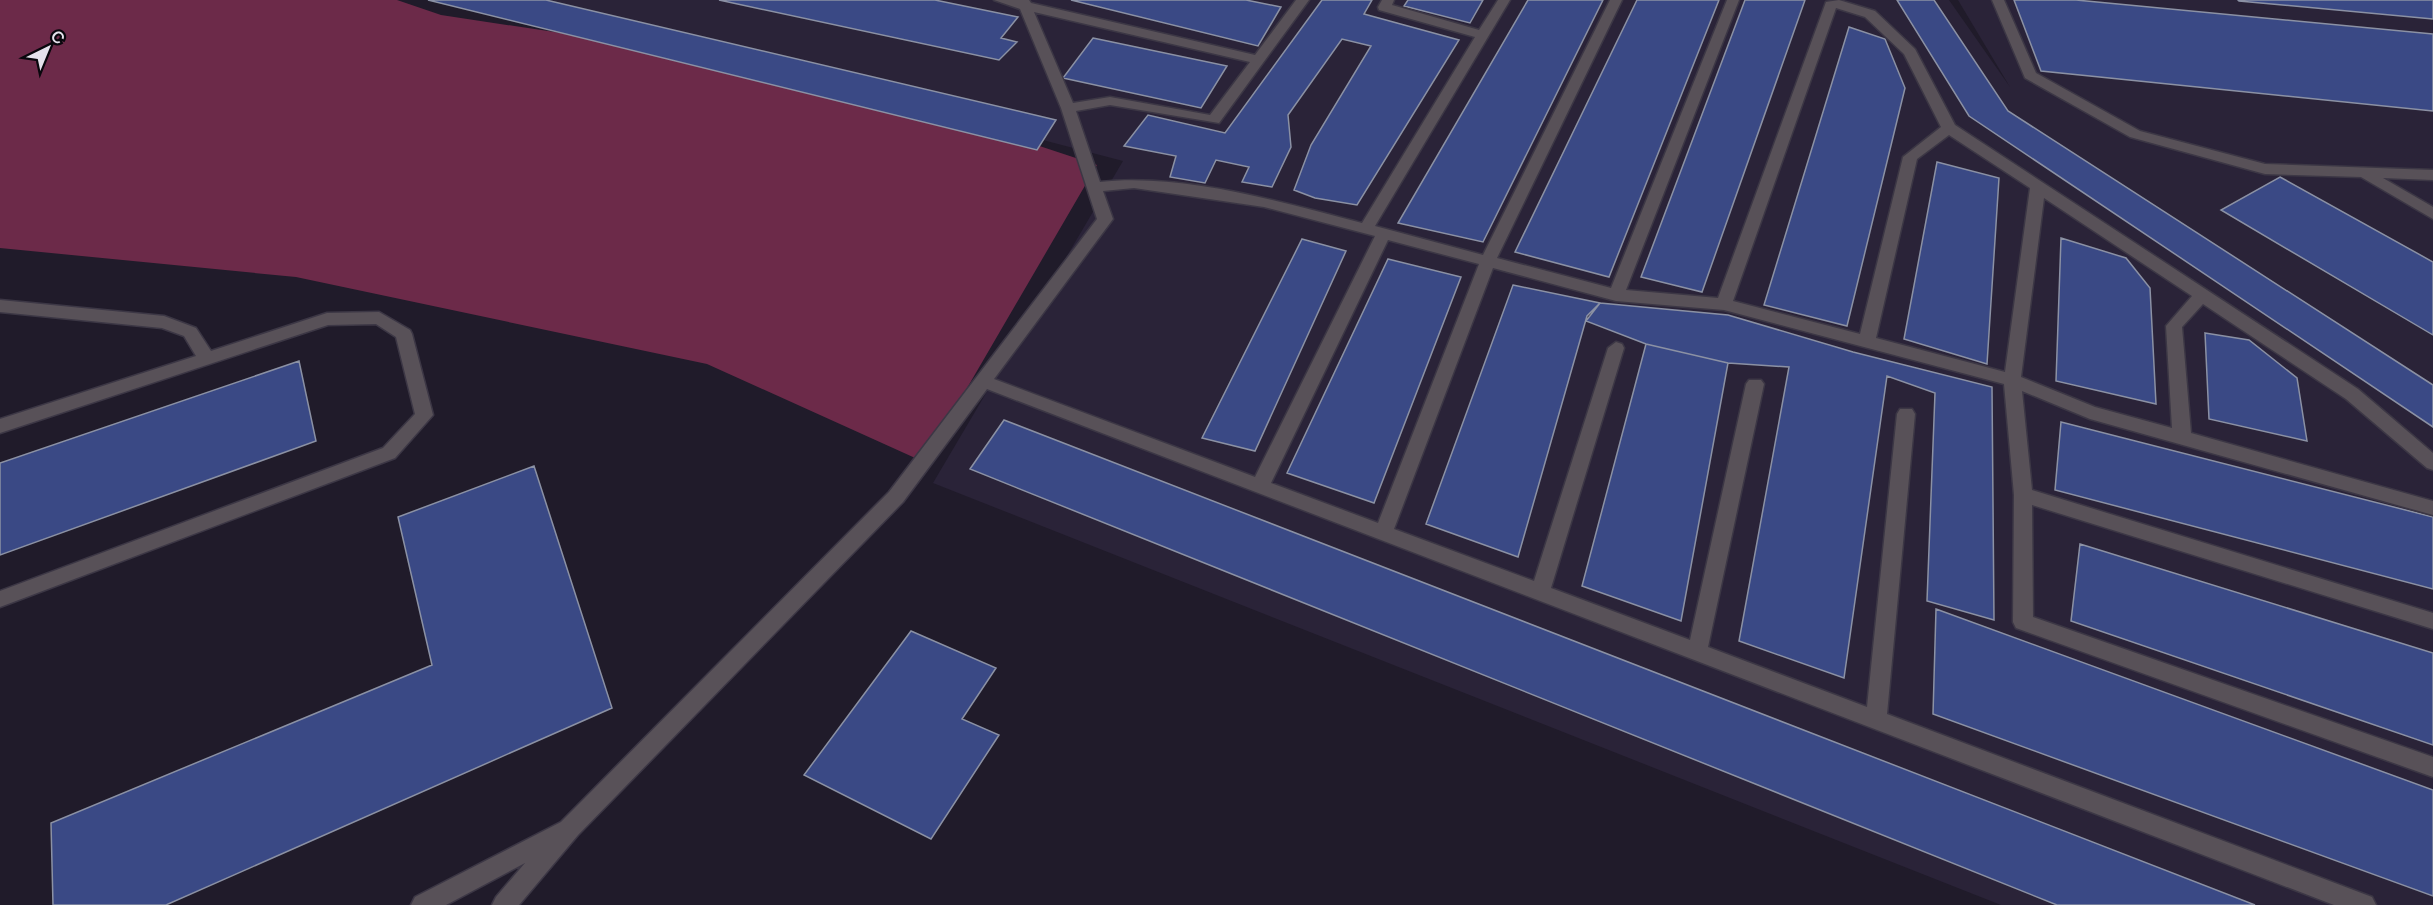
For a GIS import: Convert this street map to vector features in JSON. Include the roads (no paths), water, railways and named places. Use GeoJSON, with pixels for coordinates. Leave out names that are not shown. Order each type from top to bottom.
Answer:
{"type":"FeatureCollection","features":[{"type":"Feature","properties":{"kind":"lane"},"geometry":{"type":"LineString","coordinates":[[1000,0],[1024,2],[1258,60]]}},
{"type":"Feature","properties":{"kind":"lane"},"geometry":{"type":"LineString","coordinates":[[1388,0],[1384,8],[1483,35]]}},
{"type":"Feature","properties":{"kind":"lane"},"geometry":{"type":"LineString","coordinates":[[1366,228],[1504,0]]}},
{"type":"Feature","properties":{"kind":"lane"},"geometry":{"type":"LineString","coordinates":[[1383,533],[1488,260],[1616,0]]}},
{"type":"Feature","properties":{"kind":"lane"},"geometry":{"type":"LineString","coordinates":[[1616,295],[1733,0]]}},
{"type":"Feature","properties":{"kind":"lane"},"geometry":{"type":"LineString","coordinates":[[1998,0],[2030,75],[2136,134],[2265,169],[2433,175]]}},
{"type":"Feature","properties":{"kind":"lane"},"geometry":{"type":"LineString","coordinates":[[1068,108],[1110,101],[1214,120],[1297,1]]}},
{"type":"Feature","properties":{"kind":"lane"},"geometry":{"type":"LineString","coordinates":[[1724,303],[1833,1],[1870,14],[1910,52],[1950,128],[2352,394],[2433,463]]}},
{"type":"Feature","properties":{"kind":"lane"},"geometry":{"type":"LineString","coordinates":[[504,905],[570,828],[896,496],[1105,219],[1068,108],[1024,2]]}},
{"type":"Feature","properties":{"kind":"lane"},"geometry":{"type":"LineString","coordinates":[[1867,341],[1910,157],[1950,128]]}},
{"type":"Feature","properties":{"kind":"lane"},"geometry":{"type":"LineString","coordinates":[[2365,173],[2433,214]]}},
{"type":"Feature","properties":{"kind":"lane"},"geometry":{"type":"LineString","coordinates":[[1095,187],[1134,183],[1264,202],[1616,295],[1724,303],[2012,380],[2090,412],[2433,508]]}},
{"type":"Feature","properties":{"kind":"lane"},"geometry":{"type":"LineString","coordinates":[[2038,186],[2012,380],[2023,495],[2023,621],[2433,767]]}},
{"type":"Feature","properties":{"kind":"lane"},"geometry":{"type":"LineString","coordinates":[[1260,486],[1384,233]]}},
{"type":"Feature","properties":{"kind":"lane"},"geometry":{"type":"LineString","coordinates":[[2182,438],[2174,326],[2202,295]]}},
{"type":"Feature","properties":{"kind":"lane"},"geometry":{"type":"LineString","coordinates":[[0,306],[164,322],[190,332],[207,359]]}},
{"type":"Feature","properties":{"kind":"lane"},"geometry":{"type":"LineString","coordinates":[[0,426],[327,319],[379,318],[404,334],[424,415],[389,453],[0,599]]}},
{"type":"Feature","properties":{"kind":"lane"},"geometry":{"type":"LineString","coordinates":[[1540,592],[1616,348]]}},
{"type":"Feature","properties":{"kind":"lane"},"geometry":{"type":"LineString","coordinates":[[983,381],[2364,905]]}},
{"type":"Feature","properties":{"kind":"lane"},"geometry":{"type":"LineString","coordinates":[[1697,652],[1755,384]]}},
{"type":"Feature","properties":{"kind":"lane"},"geometry":{"type":"LineString","coordinates":[[1876,720],[1906,414]]}},
{"type":"Feature","properties":{"kind":"lane"},"geometry":{"type":"LineString","coordinates":[[2023,495],[2433,621]]}},
{"type":"Feature","properties":{"kind":"lane"},"geometry":{"type":"LineString","coordinates":[[423,905],[570,828]]}}]}
